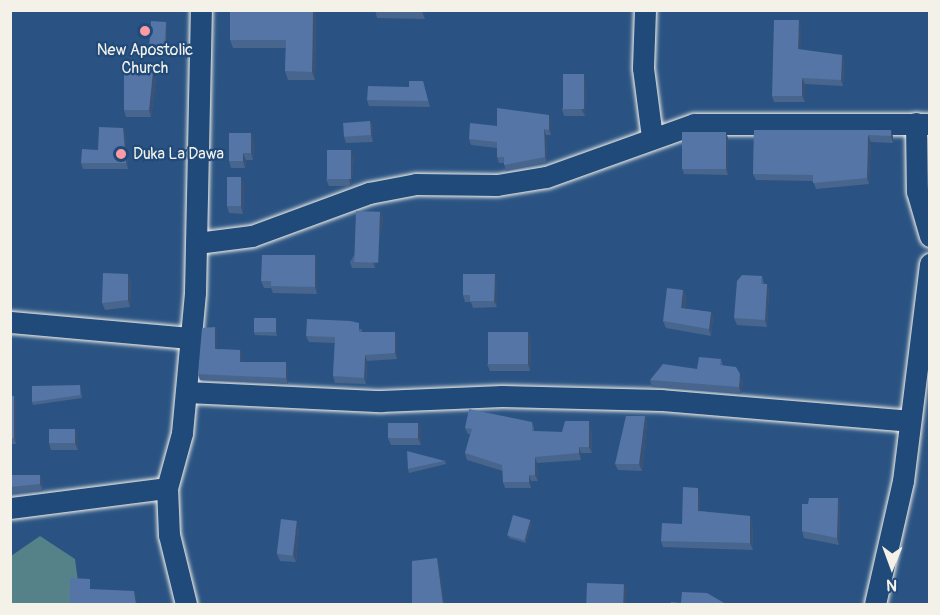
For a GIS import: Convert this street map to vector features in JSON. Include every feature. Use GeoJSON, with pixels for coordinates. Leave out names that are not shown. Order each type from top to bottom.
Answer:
{"type":"FeatureCollection","features":[{"type":"Feature","properties":{"kind":"street"},"geometry":{"type":"LineString","coordinates":[[186,604],[169,536],[168,488],[187,392],[197,243],[201,10]]}},
{"type":"Feature","properties":{"kind":"street"},"geometry":{"type":"LineString","coordinates":[[645,10],[643,68],[652,136]]}},
{"type":"Feature","properties":{"kind":"street"},"geometry":{"type":"LineString","coordinates":[[197,243],[252,236],[369,193],[416,184],[497,185],[546,177],[652,136],[694,124],[923,124],[917,191],[930,236]]}},
{"type":"Feature","properties":{"kind":"street"},"geometry":{"type":"LineString","coordinates":[[875,604],[888,565],[910,421],[923,362],[930,264]]}},
{"type":"Feature","properties":{"kind":"street"},"geometry":{"type":"LineString","coordinates":[[10,322],[190,338]]}},
{"type":"Feature","properties":{"kind":"street"},"geometry":{"type":"LineString","coordinates":[[187,392],[381,401],[502,396],[661,400],[910,421]]}},
{"type":"Feature","properties":{"kind":"street"},"geometry":{"type":"LineString","coordinates":[[10,508],[168,488]]}},
{"type":"Feature","properties":{"kind":"green space"},"geometry":{"type":"Polygon","coordinates":[[[40,536],[75,559],[81,604],[11,604],[11,556],[40,536]]]}},
{"type":"Feature","properties":{"kind":"building"},"geometry":{"type":"Polygon","coordinates":[[[230,10],[313,10],[312,72],[285,71],[286,40],[230,40],[230,10]]]}},
{"type":"Feature","properties":{"kind":"building"},"geometry":{"type":"Polygon","coordinates":[[[375,10],[422,10],[422,12],[375,10]]]}},
{"type":"Feature","properties":{"kind":"building"},"geometry":{"type":"Polygon","coordinates":[[[774,20],[799,20],[798,49],[842,55],[841,80],[802,78],[802,96],[772,96],[774,20]]]}},
{"type":"Feature","properties":{"kind":"building"},"geometry":{"type":"Polygon","coordinates":[[[151,21],[166,22],[164,45],[149,44],[151,21]]]}},
{"type":"Feature","properties":{"kind":"building"},"geometry":{"type":"Polygon","coordinates":[[[124,69],[153,72],[149,110],[124,110],[124,69]]]}},
{"type":"Feature","properties":{"kind":"building"},"geometry":{"type":"Polygon","coordinates":[[[563,74],[584,74],[584,109],[563,109],[563,74]]]}},
{"type":"Feature","properties":{"kind":"building"},"geometry":{"type":"Polygon","coordinates":[[[409,81],[423,81],[428,101],[367,100],[368,86],[409,87],[409,81]]]}},
{"type":"Feature","properties":{"kind":"building"},"geometry":{"type":"Polygon","coordinates":[[[497,108],[549,115],[549,130],[544,129],[545,157],[504,165],[504,157],[497,157],[497,142],[469,139],[470,123],[497,126],[497,108]]]}},
{"type":"Feature","properties":{"kind":"building"},"geometry":{"type":"Polygon","coordinates":[[[370,121],[371,135],[344,137],[343,123],[370,121]]]}},
{"type":"Feature","properties":{"kind":"building"},"geometry":{"type":"Polygon","coordinates":[[[99,127],[123,128],[126,163],[81,163],[82,149],[98,150],[99,127]]]}},
{"type":"Feature","properties":{"kind":"building"},"geometry":{"type":"Polygon","coordinates":[[[754,130],[891,130],[891,136],[868,135],[867,178],[813,183],[813,175],[753,174],[754,130]]]}},
{"type":"Feature","properties":{"kind":"building"},"geometry":{"type":"Polygon","coordinates":[[[682,132],[726,132],[726,169],[682,169],[682,132]]]}},
{"type":"Feature","properties":{"kind":"building"},"geometry":{"type":"Polygon","coordinates":[[[229,133],[251,133],[251,153],[243,153],[243,161],[229,161],[229,133]]]}},
{"type":"Feature","properties":{"kind":"building"},"geometry":{"type":"Polygon","coordinates":[[[327,150],[351,150],[351,179],[327,179],[327,150]]]}},
{"type":"Feature","properties":{"kind":"building"},"geometry":{"type":"Polygon","coordinates":[[[227,177],[241,177],[241,206],[227,206],[227,177]]]}},
{"type":"Feature","properties":{"kind":"building"},"geometry":{"type":"Polygon","coordinates":[[[356,211],[380,212],[378,263],[354,262],[356,211]]]}},
{"type":"Feature","properties":{"kind":"building"},"geometry":{"type":"Polygon","coordinates":[[[262,255],[315,255],[315,287],[271,286],[271,281],[261,281],[262,255]]]}},
{"type":"Feature","properties":{"kind":"building"},"geometry":{"type":"Polygon","coordinates":[[[103,273],[128,274],[128,300],[102,303],[103,273]]]}},
{"type":"Feature","properties":{"kind":"building"},"geometry":{"type":"Polygon","coordinates":[[[463,274],[495,274],[494,301],[470,301],[470,295],[463,295],[463,274]]]}},
{"type":"Feature","properties":{"kind":"building"},"geometry":{"type":"Polygon","coordinates":[[[742,275],[762,276],[761,284],[767,284],[765,320],[734,318],[737,281],[742,275]]]}},
{"type":"Feature","properties":{"kind":"building"},"geometry":{"type":"Polygon","coordinates":[[[667,288],[683,290],[681,308],[711,312],[709,329],[663,321],[667,288]]]}},
{"type":"Feature","properties":{"kind":"building"},"geometry":{"type":"Polygon","coordinates":[[[254,318],[276,318],[276,332],[254,332],[254,318]]]}},
{"type":"Feature","properties":{"kind":"building"},"geometry":{"type":"Polygon","coordinates":[[[307,319],[359,323],[359,332],[395,332],[395,353],[365,355],[364,378],[333,376],[335,337],[306,336],[307,319]]]}},
{"type":"Feature","properties":{"kind":"building"},"geometry":{"type":"Polygon","coordinates":[[[215,327],[215,349],[240,350],[240,362],[286,362],[286,378],[198,374],[202,328],[215,327]]]}},
{"type":"Feature","properties":{"kind":"building"},"geometry":{"type":"Polygon","coordinates":[[[488,332],[528,332],[528,364],[488,364],[488,332]]]}},
{"type":"Feature","properties":{"kind":"building"},"geometry":{"type":"Polygon","coordinates":[[[699,357],[721,359],[720,365],[736,367],[740,374],[739,387],[650,380],[663,364],[697,369],[699,357]]]}},
{"type":"Feature","properties":{"kind":"building"},"geometry":{"type":"Polygon","coordinates":[[[80,385],[80,395],[32,402],[32,386],[80,385]]]}},
{"type":"Feature","properties":{"kind":"building"},"geometry":{"type":"Polygon","coordinates":[[[10,396],[14,396],[14,438],[10,438],[10,396]]]}},
{"type":"Feature","properties":{"kind":"building"},"geometry":{"type":"Polygon","coordinates":[[[469,409],[532,422],[532,431],[562,432],[565,421],[589,421],[589,447],[579,447],[579,453],[535,457],[535,475],[529,475],[529,482],[503,482],[502,465],[465,453],[472,429],[465,428],[469,409]]]}},
{"type":"Feature","properties":{"kind":"building"},"geometry":{"type":"Polygon","coordinates":[[[626,416],[645,416],[639,464],[615,464],[626,416]]]}},
{"type":"Feature","properties":{"kind":"building"},"geometry":{"type":"Polygon","coordinates":[[[388,423],[418,423],[418,438],[388,438],[388,423]]]}},
{"type":"Feature","properties":{"kind":"building"},"geometry":{"type":"Polygon","coordinates":[[[49,429],[75,429],[75,443],[49,443],[49,429]]]}},
{"type":"Feature","properties":{"kind":"building"},"geometry":{"type":"Polygon","coordinates":[[[407,451],[445,461],[408,469],[407,451]]]}},
{"type":"Feature","properties":{"kind":"building"},"geometry":{"type":"Polygon","coordinates":[[[10,475],[40,475],[40,484],[10,487],[10,475]]]}},
{"type":"Feature","properties":{"kind":"building"},"geometry":{"type":"Polygon","coordinates":[[[683,487],[698,488],[698,511],[750,516],[750,543],[661,541],[662,523],[682,524],[683,487]]]}},
{"type":"Feature","properties":{"kind":"building"},"geometry":{"type":"Polygon","coordinates":[[[809,498],[838,498],[837,538],[802,531],[802,504],[808,504],[809,498]]]}},
{"type":"Feature","properties":{"kind":"building"},"geometry":{"type":"Polygon","coordinates":[[[513,515],[530,520],[525,540],[507,535],[513,515]]]}},
{"type":"Feature","properties":{"kind":"building"},"geometry":{"type":"Polygon","coordinates":[[[281,519],[297,521],[293,556],[277,554],[281,519]]]}},
{"type":"Feature","properties":{"kind":"building"},"geometry":{"type":"Polygon","coordinates":[[[437,558],[443,604],[412,604],[412,561],[437,558]]]}},
{"type":"Feature","properties":{"kind":"building"},"geometry":{"type":"Polygon","coordinates":[[[70,578],[90,579],[90,589],[134,591],[136,604],[70,604],[70,578]]]}},
{"type":"Feature","properties":{"kind":"building"},"geometry":{"type":"Polygon","coordinates":[[[587,583],[624,584],[623,604],[586,604],[587,583]]]}},
{"type":"Feature","properties":{"kind":"building"},"geometry":{"type":"Polygon","coordinates":[[[682,592],[707,593],[726,604],[671,604],[671,602],[681,603],[682,592]]]}},
{"type":"Feature","properties":{"kind":"place","name":"New Apostolic Church"},"geometry":{"type":"Point","coordinates":[145,31]}},
{"type":"Feature","properties":{"kind":"place","name":"Duka La Dawa"},"geometry":{"type":"Point","coordinates":[121,154]}}]}
